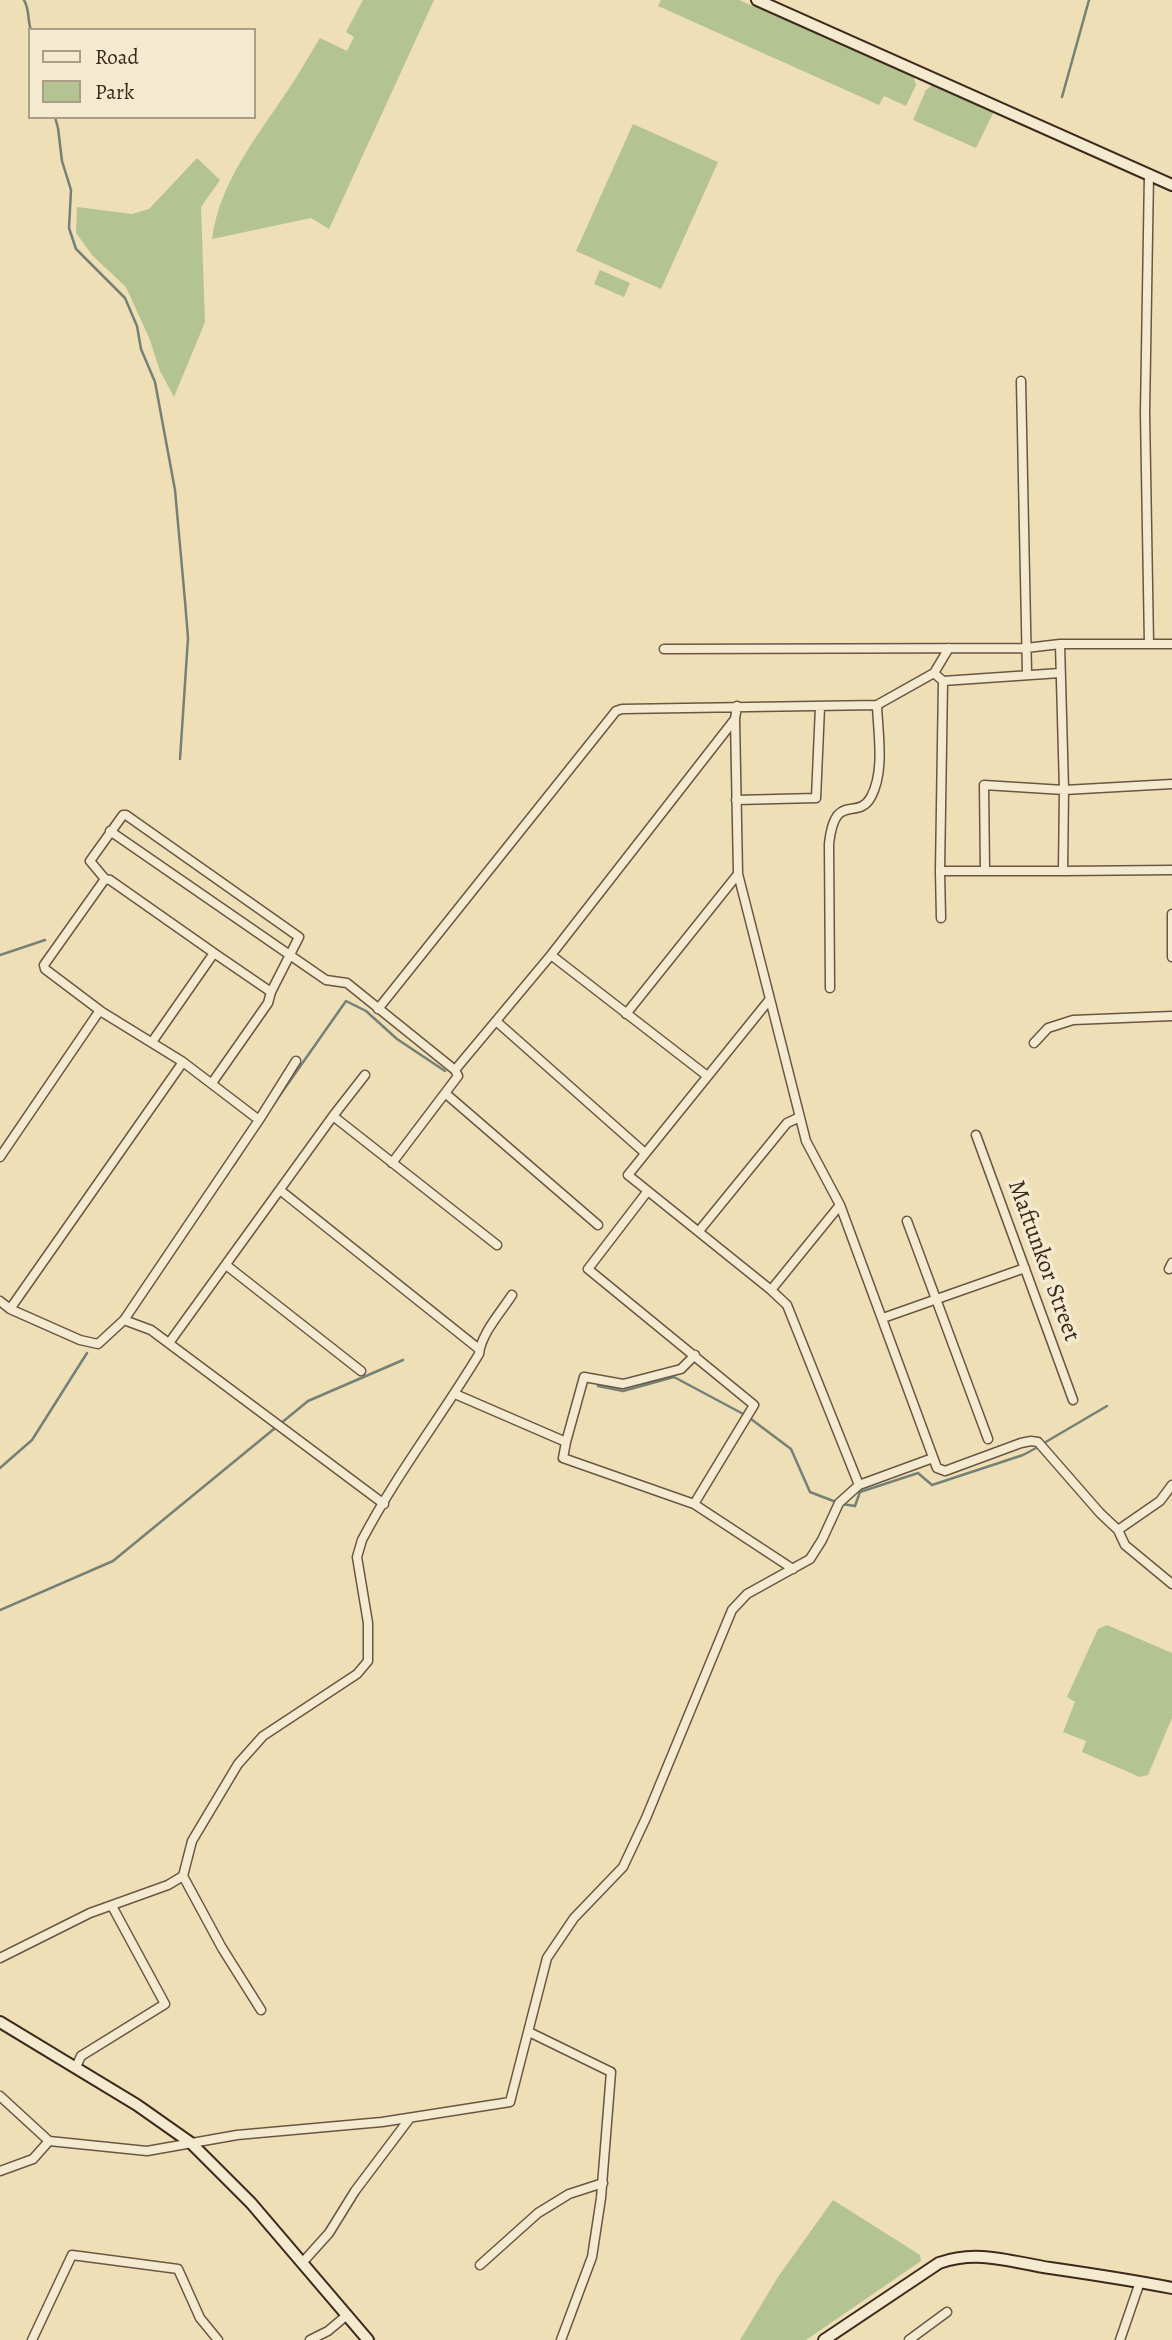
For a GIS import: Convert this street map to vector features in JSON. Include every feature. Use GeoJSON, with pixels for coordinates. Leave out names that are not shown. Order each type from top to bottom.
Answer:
{"type":"FeatureCollection","features":[{"type":"Feature","properties":{"kind":"main road"},"geometry":{"type":"LineString","coordinates":[[757,0],[1172,185]]}},
{"type":"Feature","properties":{"kind":"main road"},"geometry":{"type":"LineString","coordinates":[[0,2022],[137,2105],[191,2143],[251,2203],[368,2340]]}},
{"type":"Feature","properties":{"kind":"main road"},"geometry":{"type":"LineString","coordinates":[[824,2340],[928,2270],[955,2258],[976,2255],[1002,2258],[1172,2288]]}},
{"type":"Feature","properties":{"kind":"street"},"geometry":{"type":"LineString","coordinates":[[1149,174],[1145,413],[1149,644]]}},
{"type":"Feature","properties":{"kind":"street"},"geometry":{"type":"LineString","coordinates":[[1021,381],[1027,674]]}},
{"type":"Feature","properties":{"kind":"street"},"geometry":{"type":"LineString","coordinates":[[664,649],[1026,648],[1060,644],[1172,644]]}},
{"type":"Feature","properties":{"kind":"street"},"geometry":{"type":"LineString","coordinates":[[1060,644],[1063,870]]}},
{"type":"Feature","properties":{"kind":"street"},"geometry":{"type":"LineString","coordinates":[[378,1009],[611,715],[622,709],[877,705],[934,673],[949,648]]}},
{"type":"Feature","properties":{"kind":"street"},"geometry":{"type":"LineString","coordinates":[[934,673],[943,681],[1060,673]]}},
{"type":"Feature","properties":{"kind":"street"},"geometry":{"type":"LineString","coordinates":[[941,918],[943,681]]}},
{"type":"Feature","properties":{"kind":"street"},"geometry":{"type":"LineString","coordinates":[[830,988],[829,844],[832,823],[837,814],[863,806],[870,799],[877,782],[877,705]]}},
{"type":"Feature","properties":{"kind":"street"},"geometry":{"type":"LineString","coordinates":[[737,706],[738,874],[806,1141],[840,1205],[937,1468],[945,1471],[1021,1443],[1038,1442],[1118,1530],[1125,1545],[1172,1584]]}},
{"type":"Feature","properties":{"kind":"street"},"geometry":{"type":"LineString","coordinates":[[736,800],[816,798],[820,707]]}},
{"type":"Feature","properties":{"kind":"street"},"geometry":{"type":"LineString","coordinates":[[455,1070],[551,956],[735,719]]}},
{"type":"Feature","properties":{"kind":"street"},"geometry":{"type":"LineString","coordinates":[[985,871],[984,785],[1064,790],[1172,784]]}},
{"type":"Feature","properties":{"kind":"street"},"geometry":{"type":"LineString","coordinates":[[212,1083],[268,1003],[299,938],[297,934],[123,815],[90,861],[105,879],[271,992]]}},
{"type":"Feature","properties":{"kind":"street"},"geometry":{"type":"LineString","coordinates":[[110,831],[290,957],[326,980],[347,983],[455,1070],[458,1076],[392,1163]]}},
{"type":"Feature","properties":{"kind":"street"},"geometry":{"type":"LineString","coordinates":[[940,871],[1172,870]]}},
{"type":"Feature","properties":{"kind":"street"},"geometry":{"type":"LineString","coordinates":[[626,1014],[738,874]]}},
{"type":"Feature","properties":{"kind":"street"},"geometry":{"type":"LineString","coordinates":[[105,879],[44,965],[102,1012],[183,1062],[259,1120]]}},
{"type":"Feature","properties":{"kind":"street"},"geometry":{"type":"LineString","coordinates":[[1172,914],[1172,957]]}},
{"type":"Feature","properties":{"kind":"street"},"geometry":{"type":"LineString","coordinates":[[152,1042],[214,953]]}},
{"type":"Feature","properties":{"kind":"street"},"geometry":{"type":"LineString","coordinates":[[551,956],[706,1075]]}},
{"type":"Feature","properties":{"kind":"street"},"geometry":{"type":"LineString","coordinates":[[770,999],[628,1175],[787,1305],[859,1485]]}},
{"type":"Feature","properties":{"kind":"street"},"geometry":{"type":"LineString","coordinates":[[0,1157],[98,1013],[102,1012]]}},
{"type":"Feature","properties":{"kind":"street"},"geometry":{"type":"LineString","coordinates":[[1034,1043],[1048,1028],[1073,1020],[1172,1016]]}},
{"type":"Feature","properties":{"kind":"street"},"geometry":{"type":"LineString","coordinates":[[496,1021],[645,1153]]}},
{"type":"Feature","properties":{"kind":"street"},"geometry":{"type":"LineString","coordinates":[[0,1301],[10,1309],[80,1340],[99,1344],[124,1320],[296,1061]]}},
{"type":"Feature","properties":{"kind":"street"},"geometry":{"type":"LineString","coordinates":[[10,1309],[183,1062]]}},
{"type":"Feature","properties":{"kind":"street"},"geometry":{"type":"LineString","coordinates":[[169,1343],[332,1116],[365,1075]]}},
{"type":"Feature","properties":{"kind":"street"},"geometry":{"type":"LineString","coordinates":[[445,1093],[598,1225]]}},
{"type":"Feature","properties":{"kind":"street"},"geometry":{"type":"LineString","coordinates":[[332,1116],[497,1245]]}},
{"type":"Feature","properties":{"kind":"street"},"geometry":{"type":"LineString","coordinates":[[699,1231],[787,1124],[800,1117]]}},
{"type":"Feature","properties":{"kind":"street","name":"Maftunkor Street"},"geometry":{"type":"LineString","coordinates":[[976,1135],[1073,1400]]}},
{"type":"Feature","properties":{"kind":"street"},"geometry":{"type":"LineString","coordinates":[[280,1190],[479,1349]]}},
{"type":"Feature","properties":{"kind":"street"},"geometry":{"type":"LineString","coordinates":[[647,1192],[588,1269],[754,1405],[694,1504]]}},
{"type":"Feature","properties":{"kind":"street"},"geometry":{"type":"LineString","coordinates":[[771,1290],[840,1205]]}},
{"type":"Feature","properties":{"kind":"street"},"geometry":{"type":"LineString","coordinates":[[907,1221],[988,1439]]}},
{"type":"Feature","properties":{"kind":"street"},"geometry":{"type":"LineString","coordinates":[[226,1265],[361,1371]]}},
{"type":"Feature","properties":{"kind":"street"},"geometry":{"type":"LineString","coordinates":[[883,1318],[1025,1268]]}},
{"type":"Feature","properties":{"kind":"street"},"geometry":{"type":"LineString","coordinates":[[0,1958],[90,1913],[168,1885],[183,1875],[192,1841],[238,1764],[263,1736],[357,1674],[368,1661],[368,1623],[358,1557],[362,1540],[416,1448],[455,1394],[512,1295]]}},
{"type":"Feature","properties":{"kind":"street"},"geometry":{"type":"LineString","coordinates":[[124,1320],[150,1329],[384,1504]]}},
{"type":"Feature","properties":{"kind":"street"},"geometry":{"type":"LineString","coordinates":[[695,1355],[681,1369],[624,1384],[584,1377],[563,1458],[694,1504],[793,1569]]}},
{"type":"Feature","properties":{"kind":"street"},"geometry":{"type":"LineString","coordinates":[[455,1394],[566,1442]]}},
{"type":"Feature","properties":{"kind":"street"},"geometry":{"type":"LineString","coordinates":[[0,2096],[49,2141],[147,2151],[237,2135],[410,2118],[510,2102],[547,1958],[575,1918],[623,1867],[732,1610],[747,1594],[810,1559],[839,1503],[859,1485],[933,1458]]}},
{"type":"Feature","properties":{"kind":"street"},"geometry":{"type":"LineString","coordinates":[[1118,1530],[1160,1501],[1172,1485]]}},
{"type":"Feature","properties":{"kind":"street"},"geometry":{"type":"LineString","coordinates":[[183,1875],[222,1948],[261,2010]]}},
{"type":"Feature","properties":{"kind":"street"},"geometry":{"type":"LineString","coordinates":[[76,2067],[81,2056],[165,2004],[112,1906]]}},
{"type":"Feature","properties":{"kind":"street"},"geometry":{"type":"LineString","coordinates":[[529,2032],[611,2072],[603,2183],[592,2257],[561,2340]]}},
{"type":"Feature","properties":{"kind":"street"},"geometry":{"type":"LineString","coordinates":[[302,2263],[329,2233],[355,2191],[410,2118]]}},
{"type":"Feature","properties":{"kind":"street"},"geometry":{"type":"LineString","coordinates":[[0,2171],[33,2159],[49,2141]]}},
{"type":"Feature","properties":{"kind":"street"},"geometry":{"type":"LineString","coordinates":[[480,2265],[538,2213],[569,2194],[603,2183]]}},
{"type":"Feature","properties":{"kind":"street"},"geometry":{"type":"LineString","coordinates":[[32,2340],[72,2255],[178,2269],[200,2318],[218,2340]]}},
{"type":"Feature","properties":{"kind":"street"},"geometry":{"type":"LineString","coordinates":[[1119,2340],[1140,2282]]}},
{"type":"Feature","properties":{"kind":"street"},"geometry":{"type":"LineString","coordinates":[[909,2340],[947,2312]]}},
{"type":"Feature","properties":{"kind":"street"},"geometry":{"type":"LineString","coordinates":[[310,2340],[328,2331],[347,2315]]}},
{"type":"Feature","properties":{"kind":"green space"},"geometry":{"type":"Polygon","coordinates":[[[363,0],[434,0],[329,229],[311,218],[212,239],[223,198],[241,160],[320,38],[347,51],[354,37],[346,32],[363,0]]]}},
{"type":"Feature","properties":{"kind":"green space"},"geometry":{"type":"Polygon","coordinates":[[[661,0],[739,0],[913,75],[916,85],[906,106],[884,96],[879,105],[658,6],[661,0]]]}},
{"type":"Feature","properties":{"kind":"green space"},"geometry":{"type":"Polygon","coordinates":[[[932,85],[994,111],[976,148],[913,120],[926,90],[932,85]]]}},
{"type":"Feature","properties":{"kind":"green space"},"geometry":{"type":"Polygon","coordinates":[[[633,124],[718,162],[661,289],[576,251],[633,124]]]}},
{"type":"Feature","properties":{"kind":"green space"},"geometry":{"type":"Polygon","coordinates":[[[197,158],[220,180],[201,207],[205,322],[174,397],[160,371],[150,340],[126,287],[93,256],[76,233],[77,207],[132,214],[149,209],[197,158]]]}},
{"type":"Feature","properties":{"kind":"green space"},"geometry":{"type":"Polygon","coordinates":[[[600,270],[630,283],[624,297],[594,284],[600,270]]]}},
{"type":"Feature","properties":{"kind":"green space"},"geometry":{"type":"Polygon","coordinates":[[[1107,1625],[1172,1653],[1172,1718],[1148,1775],[1140,1777],[1082,1752],[1086,1741],[1063,1732],[1075,1702],[1067,1697],[1098,1629],[1107,1625]]]}},
{"type":"Feature","properties":{"kind":"green space"},"geometry":{"type":"Polygon","coordinates":[[[833,2200],[920,2255],[921,2261],[806,2340],[740,2340],[778,2277],[833,2200]]]}},
{"type":"Feature","properties":{"kind":"waterway"},"geometry":{"type":"LineString","coordinates":[[24,0],[30,28]]}},
{"type":"Feature","properties":{"kind":"waterway"},"geometry":{"type":"LineString","coordinates":[[1062,97],[1089,0]]}},
{"type":"Feature","properties":{"kind":"waterway"},"geometry":{"type":"LineString","coordinates":[[56,119],[62,161],[71,190],[69,228],[76,249],[125,298],[155,382],[175,490],[188,638],[180,759]]}},
{"type":"Feature","properties":{"kind":"waterway"},"geometry":{"type":"LineString","coordinates":[[0,955],[45,940]]}},
{"type":"Feature","properties":{"kind":"waterway"},"geometry":{"type":"LineString","coordinates":[[273,1105],[346,1001],[366,1011],[397,1039],[445,1071]]}},
{"type":"Feature","properties":{"kind":"waterway"},"geometry":{"type":"LineString","coordinates":[[233,1166],[241,1154]]}},
{"type":"Feature","properties":{"kind":"waterway"},"geometry":{"type":"LineString","coordinates":[[0,1468],[32,1440],[87,1353]]}},
{"type":"Feature","properties":{"kind":"waterway"},"geometry":{"type":"LineString","coordinates":[[0,1610],[113,1561],[308,1401],[403,1360]]}},
{"type":"Feature","properties":{"kind":"waterway"},"geometry":{"type":"LineString","coordinates":[[598,1386],[623,1391],[674,1377],[747,1416],[791,1449],[810,1492],[836,1502]]}},
{"type":"Feature","properties":{"kind":"waterway"},"geometry":{"type":"LineString","coordinates":[[1044,1443],[1107,1406]]}},
{"type":"Feature","properties":{"kind":"waterway"},"geometry":{"type":"LineString","coordinates":[[842,1504],[855,1506],[860,1492],[918,1473],[932,1485],[1023,1455],[1038,1447]]}}]}
